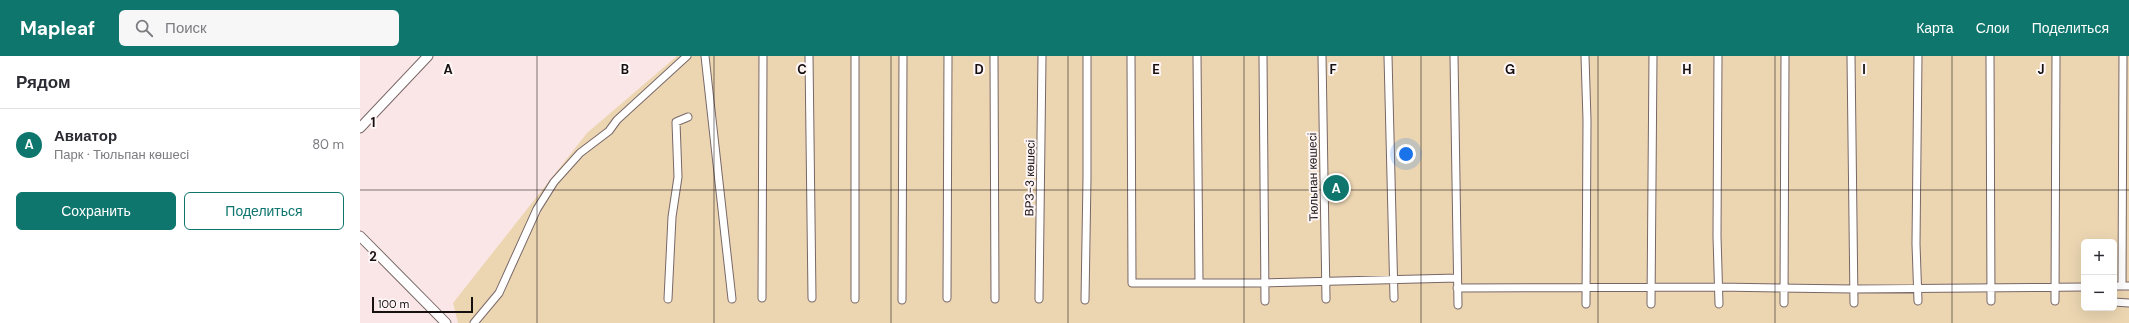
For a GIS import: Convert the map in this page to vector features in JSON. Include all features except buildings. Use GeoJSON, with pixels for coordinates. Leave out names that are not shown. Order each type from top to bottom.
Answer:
{"type":"FeatureCollection","features":[{"type":"Feature","properties":{"kind":"street"},"geometry":{"type":"LineString","coordinates":[[360,128],[428,56]]}},
{"type":"Feature","properties":{"kind":"street"},"geometry":{"type":"LineString","coordinates":[[474,323],[499,293],[536,209],[554,182],[580,153],[609,131],[617,120],[687,56]]}},
{"type":"Feature","properties":{"kind":"street"},"geometry":{"type":"LineString","coordinates":[[705,56],[732,299]]}},
{"type":"Feature","properties":{"kind":"street"},"geometry":{"type":"LineString","coordinates":[[762,298],[763,56]]}},
{"type":"Feature","properties":{"kind":"street"},"geometry":{"type":"LineString","coordinates":[[809,56],[809,214],[812,298]]}},
{"type":"Feature","properties":{"kind":"street"},"geometry":{"type":"LineString","coordinates":[[855,56],[855,300]]}},
{"type":"Feature","properties":{"kind":"street"},"geometry":{"type":"LineString","coordinates":[[902,300],[903,56]]}},
{"type":"Feature","properties":{"kind":"street"},"geometry":{"type":"LineString","coordinates":[[948,56],[948,298]]}},
{"type":"Feature","properties":{"kind":"street"},"geometry":{"type":"LineString","coordinates":[[994,56],[995,299]]}},
{"type":"Feature","properties":{"kind":"street","name":"ВРЗ-3 көшесі"},"geometry":{"type":"LineString","coordinates":[[1039,300],[1042,56]]}},
{"type":"Feature","properties":{"kind":"street"},"geometry":{"type":"LineString","coordinates":[[1085,300],[1088,178],[1087,56]]}},
{"type":"Feature","properties":{"kind":"street"},"geometry":{"type":"LineString","coordinates":[[1131,56],[1132,283],[1264,283],[1325,280],[1457,278]]}},
{"type":"Feature","properties":{"kind":"street"},"geometry":{"type":"LineString","coordinates":[[1197,56],[1199,282]]}},
{"type":"Feature","properties":{"kind":"street"},"geometry":{"type":"LineString","coordinates":[[1263,56],[1265,301]]}},
{"type":"Feature","properties":{"kind":"street","name":"Тюльпан көшесі"},"geometry":{"type":"LineString","coordinates":[[1322,56],[1326,299]]}},
{"type":"Feature","properties":{"kind":"street"},"geometry":{"type":"LineString","coordinates":[[1388,56],[1394,298]]}},
{"type":"Feature","properties":{"kind":"street"},"geometry":{"type":"LineString","coordinates":[[1454,56],[1458,305]]}},
{"type":"Feature","properties":{"kind":"street"},"geometry":{"type":"LineString","coordinates":[[1585,56],[1587,120],[1586,304]]}},
{"type":"Feature","properties":{"kind":"street"},"geometry":{"type":"LineString","coordinates":[[1651,304],[1652,56]]}},
{"type":"Feature","properties":{"kind":"street"},"geometry":{"type":"LineString","coordinates":[[1718,56],[1719,304]]}},
{"type":"Feature","properties":{"kind":"street"},"geometry":{"type":"LineString","coordinates":[[1784,303],[1785,56]]}},
{"type":"Feature","properties":{"kind":"street"},"geometry":{"type":"LineString","coordinates":[[1851,56],[1854,303]]}},
{"type":"Feature","properties":{"kind":"street"},"geometry":{"type":"LineString","coordinates":[[1918,56],[1916,244],[1919,288],[1918,301]]}},
{"type":"Feature","properties":{"kind":"street"},"geometry":{"type":"LineString","coordinates":[[1990,56],[1991,301]]}},
{"type":"Feature","properties":{"kind":"street"},"geometry":{"type":"LineString","coordinates":[[2055,301],[2056,56]]}},
{"type":"Feature","properties":{"kind":"street"},"geometry":{"type":"LineString","coordinates":[[2123,56],[2126,286]]}},
{"type":"Feature","properties":{"kind":"street"},"geometry":{"type":"LineString","coordinates":[[668,299],[672,217],[678,177],[676,122],[688,117]]}},
{"type":"Feature","properties":{"kind":"street"},"geometry":{"type":"LineString","coordinates":[[360,236],[446,323]]}},
{"type":"Feature","properties":{"kind":"street"},"geometry":{"type":"LineString","coordinates":[[1457,288],[1718,287],[1853,289],[2081,287]]}},
{"type":"Feature","properties":{"kind":"street"},"geometry":{"type":"LineString","coordinates":[[2117,302],[2129,303]]}},
{"type":"Feature","properties":{"kind":"shaded area"},"geometry":{"type":"Polygon","coordinates":[[[677,56],[2129,56],[2129,323],[458,323],[453,303],[587,133],[677,56]]]}},
{"type":"Feature","properties":{"kind":"place","name":"Авиатор"},"geometry":{"type":"Point","coordinates":[1336,188]}}]}
